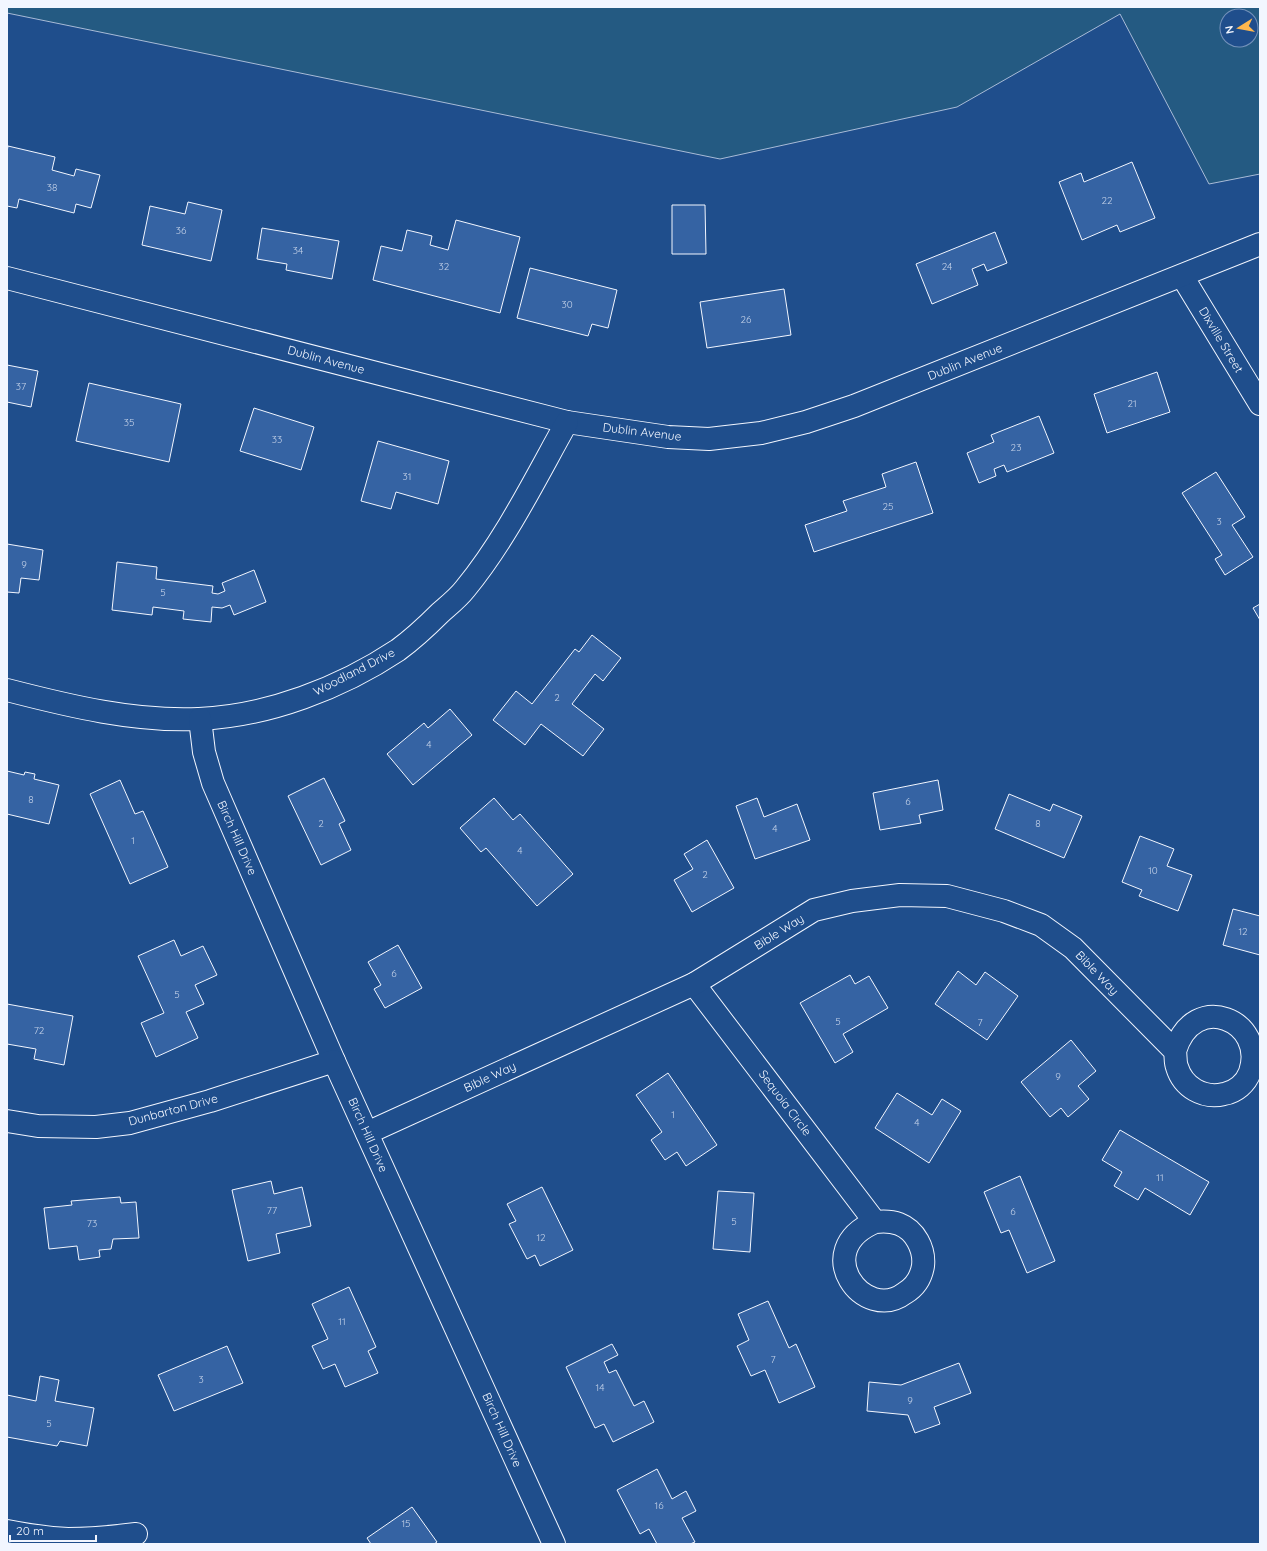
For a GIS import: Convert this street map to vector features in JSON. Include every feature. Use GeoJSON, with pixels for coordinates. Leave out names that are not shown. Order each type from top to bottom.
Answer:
{"type":"FeatureCollection","features":[{"type":"Feature","properties":{"kind":"street","name":"Dublin Avenue"},"geometry":{"type":"LineString","coordinates":[[7,278],[567,422],[668,437],[709,439],[761,433],[806,422],[854,406],[1260,244]]}},
{"type":"Feature","properties":{"kind":"street","name":"Dixville Street"},"geometry":{"type":"LineString","coordinates":[[1182,276],[1260,404]]}},
{"type":"Feature","properties":{"kind":"street","name":"Woodland Drive"},"geometry":{"type":"LineString","coordinates":[[7,690],[91,709],[142,718],[200,719],[249,713],[294,702],[334,685],[368,668],[399,649],[428,625],[464,590],[498,545],[567,422]]}},
{"type":"Feature","properties":{"kind":"street","name":"Birch Hill Drive"},"geometry":{"type":"LineString","coordinates":[[200,719],[204,752],[213,783],[334,1061],[554,1544]]}},
{"type":"Feature","properties":{"kind":"street","name":"Bible Way"},"geometry":{"type":"LineString","coordinates":[[367,1133],[694,984],[814,910],[852,902],[900,895],[948,896],[1004,911],[1041,925],[1073,948],[1175,1051]]}},
{"type":"Feature","properties":{"kind":"street","name":"Sequoia Circle"},"geometry":{"type":"LineString","coordinates":[[694,984],[875,1222]]}},
{"type":"Feature","properties":{"kind":"street","name":"Dunbarton Drive"},"geometry":{"type":"LineString","coordinates":[[7,1122],[38,1126],[96,1127],[130,1123],[210,1101],[334,1061]]}},
{"type":"Feature","properties":{"kind":"street"},"geometry":{"type":"LineString","coordinates":[[7,1531],[68,1539],[101,1538],[136,1534]]}},
{"type":"Feature","properties":{"kind":"shaded area"},"geometry":{"type":"Polygon","coordinates":[[[7,7],[1260,7],[1260,174],[1209,184],[1120,14],[957,107],[720,159],[7,13],[7,7]]]}},
{"type":"Feature","properties":{"kind":"building"},"geometry":{"type":"Polygon","coordinates":[[[8,146],[55,157],[52,170],[74,176],[76,169],[100,175],[91,208],[76,204],[74,213],[19,199],[17,208],[7,206],[8,146]]]}},
{"type":"Feature","properties":{"kind":"building"},"geometry":{"type":"Polygon","coordinates":[[[1132,162],[1155,218],[1120,232],[1117,225],[1082,240],[1059,182],[1081,173],[1084,182],[1132,162]]]}},
{"type":"Feature","properties":{"kind":"building"},"geometry":{"type":"Polygon","coordinates":[[[188,202],[222,210],[211,261],[142,245],[150,206],[185,214],[188,202]]]}},
{"type":"Feature","properties":{"kind":"building"},"geometry":{"type":"Polygon","coordinates":[[[672,205],[705,205],[706,254],[672,254],[672,205]]]}},
{"type":"Feature","properties":{"kind":"building"},"geometry":{"type":"Polygon","coordinates":[[[456,220],[520,237],[500,313],[373,280],[381,246],[402,251],[407,230],[432,236],[430,245],[448,250],[456,220]]]}},
{"type":"Feature","properties":{"kind":"building"},"geometry":{"type":"Polygon","coordinates":[[[262,228],[339,241],[332,279],[286,270],[287,264],[257,259],[262,228]]]}},
{"type":"Feature","properties":{"kind":"building"},"geometry":{"type":"Polygon","coordinates":[[[995,232],[1007,263],[987,271],[984,264],[972,269],[978,285],[932,304],[916,264],[995,232]]]}},
{"type":"Feature","properties":{"kind":"building"},"geometry":{"type":"Polygon","coordinates":[[[530,268],[617,290],[608,328],[592,324],[588,336],[517,318],[530,268]]]}},
{"type":"Feature","properties":{"kind":"building"},"geometry":{"type":"Polygon","coordinates":[[[784,289],[791,335],[707,348],[700,302],[784,289]]]}},
{"type":"Feature","properties":{"kind":"building"},"geometry":{"type":"Polygon","coordinates":[[[7,365],[38,371],[31,407],[7,402],[7,365]]]}},
{"type":"Feature","properties":{"kind":"building"},"geometry":{"type":"Polygon","coordinates":[[[1157,372],[1170,412],[1107,433],[1094,394],[1157,372]]]}},
{"type":"Feature","properties":{"kind":"building"},"geometry":{"type":"Polygon","coordinates":[[[89,383],[181,404],[169,462],[76,441],[89,383]]]}},
{"type":"Feature","properties":{"kind":"building"},"geometry":{"type":"Polygon","coordinates":[[[254,408],[314,427],[301,470],[240,451],[254,408]]]}},
{"type":"Feature","properties":{"kind":"building"},"geometry":{"type":"Polygon","coordinates":[[[1039,416],[1054,453],[1007,472],[1004,465],[994,469],[996,476],[979,483],[967,453],[994,442],[991,435],[1039,416]]]}},
{"type":"Feature","properties":{"kind":"building"},"geometry":{"type":"Polygon","coordinates":[[[378,441],[449,461],[438,504],[396,492],[391,509],[361,501],[378,441]]]}},
{"type":"Feature","properties":{"kind":"building"},"geometry":{"type":"Polygon","coordinates":[[[916,462],[933,513],[814,552],[805,525],[847,511],[843,501],[886,487],[882,474],[916,462]]]}},
{"type":"Feature","properties":{"kind":"building"},"geometry":{"type":"Polygon","coordinates":[[[1216,472],[1245,517],[1232,525],[1253,557],[1225,575],[1215,559],[1222,555],[1182,493],[1216,472]]]}},
{"type":"Feature","properties":{"kind":"building"},"geometry":{"type":"Polygon","coordinates":[[[7,544],[43,550],[39,580],[21,578],[19,593],[7,592],[7,544]]]}},
{"type":"Feature","properties":{"kind":"building"},"geometry":{"type":"Polygon","coordinates":[[[117,562],[157,567],[156,579],[213,586],[212,593],[218,594],[225,591],[222,583],[254,570],[266,602],[234,615],[230,605],[222,608],[212,607],[211,622],[183,619],[184,611],[153,607],[152,615],[112,610],[117,562]]]}},
{"type":"Feature","properties":{"kind":"building"},"geometry":{"type":"Polygon","coordinates":[[[1260,604],[1260,620],[1253,608],[1260,604]]]}},
{"type":"Feature","properties":{"kind":"building"},"geometry":{"type":"Polygon","coordinates":[[[592,635],[621,658],[603,681],[595,674],[572,704],[604,729],[583,756],[541,724],[525,745],[493,720],[516,691],[532,704],[575,649],[579,652],[592,635]]]}},
{"type":"Feature","properties":{"kind":"building"},"geometry":{"type":"Polygon","coordinates":[[[450,709],[472,735],[413,785],[387,754],[424,723],[428,728],[450,709]]]}},
{"type":"Feature","properties":{"kind":"building"},"geometry":{"type":"Polygon","coordinates":[[[7,771],[24,775],[25,772],[35,774],[34,779],[59,785],[49,824],[7,814],[7,771]]]}},
{"type":"Feature","properties":{"kind":"building"},"geometry":{"type":"Polygon","coordinates":[[[324,778],[345,821],[339,824],[351,850],[321,865],[288,796],[324,778]]]}},
{"type":"Feature","properties":{"kind":"building"},"geometry":{"type":"Polygon","coordinates":[[[120,780],[135,814],[143,811],[168,867],[130,884],[90,794],[120,780]]]}},
{"type":"Feature","properties":{"kind":"building"},"geometry":{"type":"Polygon","coordinates":[[[938,780],[943,810],[919,815],[921,823],[880,830],[873,793],[938,780]]]}},
{"type":"Feature","properties":{"kind":"building"},"geometry":{"type":"Polygon","coordinates":[[[1009,794],[1050,811],[1053,804],[1082,816],[1064,858],[995,829],[1009,794]]]}},
{"type":"Feature","properties":{"kind":"building"},"geometry":{"type":"Polygon","coordinates":[[[494,798],[513,820],[520,814],[573,874],[537,906],[486,848],[481,852],[460,828],[494,798]]]}},
{"type":"Feature","properties":{"kind":"building"},"geometry":{"type":"Polygon","coordinates":[[[757,798],[764,817],[797,804],[810,840],[755,859],[736,806],[757,798]]]}},
{"type":"Feature","properties":{"kind":"building"},"geometry":{"type":"Polygon","coordinates":[[[1140,836],[1174,849],[1167,866],[1192,875],[1178,911],[1139,896],[1142,890],[1122,882],[1140,836]]]}},
{"type":"Feature","properties":{"kind":"building"},"geometry":{"type":"Polygon","coordinates":[[[707,840],[734,888],[692,912],[674,880],[693,869],[684,854],[707,840]]]}},
{"type":"Feature","properties":{"kind":"building"},"geometry":{"type":"Polygon","coordinates":[[[1233,909],[1260,916],[1260,955],[1223,945],[1233,909]]]}},
{"type":"Feature","properties":{"kind":"building"},"geometry":{"type":"Polygon","coordinates":[[[174,940],[181,956],[203,946],[217,975],[195,985],[204,1004],[186,1012],[198,1038],[156,1057],[141,1023],[164,1013],[138,956],[174,940]]]}},
{"type":"Feature","properties":{"kind":"building"},"geometry":{"type":"Polygon","coordinates":[[[398,945],[422,988],[385,1008],[374,989],[381,985],[368,962],[398,945]]]}},
{"type":"Feature","properties":{"kind":"building"},"geometry":{"type":"Polygon","coordinates":[[[958,971],[976,985],[985,972],[1018,996],[987,1040],[935,1004],[958,971]]]}},
{"type":"Feature","properties":{"kind":"building"},"geometry":{"type":"Polygon","coordinates":[[[850,975],[855,984],[869,976],[888,1008],[843,1034],[853,1052],[835,1063],[800,1003],[850,975]]]}},
{"type":"Feature","properties":{"kind":"building"},"geometry":{"type":"Polygon","coordinates":[[[7,1004],[73,1016],[64,1065],[34,1059],[36,1049],[7,1044],[7,1004]]]}},
{"type":"Feature","properties":{"kind":"building"},"geometry":{"type":"Polygon","coordinates":[[[1071,1040],[1096,1071],[1078,1086],[1089,1099],[1068,1117],[1061,1108],[1050,1117],[1021,1082],[1071,1040]]]}},
{"type":"Feature","properties":{"kind":"building"},"geometry":{"type":"Polygon","coordinates":[[[668,1073],[717,1145],[686,1166],[677,1152],[665,1160],[651,1140],[662,1132],[636,1095],[668,1073]]]}},
{"type":"Feature","properties":{"kind":"building"},"geometry":{"type":"Polygon","coordinates":[[[897,1093],[932,1115],[942,1099],[961,1111],[929,1163],[875,1128],[897,1093]]]}},
{"type":"Feature","properties":{"kind":"building"},"geometry":{"type":"Polygon","coordinates":[[[1120,1130],[1209,1182],[1190,1215],[1145,1188],[1138,1200],[1114,1186],[1122,1172],[1102,1160],[1120,1130]]]}},
{"type":"Feature","properties":{"kind":"building"},"geometry":{"type":"Polygon","coordinates":[[[1020,1176],[1055,1261],[1027,1273],[1009,1230],[1001,1233],[984,1192],[1020,1176]]]}},
{"type":"Feature","properties":{"kind":"building"},"geometry":{"type":"Polygon","coordinates":[[[271,1181],[274,1194],[302,1187],[311,1226],[276,1234],[280,1253],[248,1261],[232,1190],[271,1181]]]}},
{"type":"Feature","properties":{"kind":"building"},"geometry":{"type":"Polygon","coordinates":[[[542,1187],[573,1250],[540,1266],[535,1255],[527,1259],[509,1224],[516,1221],[507,1204],[542,1187]]]}},
{"type":"Feature","properties":{"kind":"building"},"geometry":{"type":"Polygon","coordinates":[[[718,1191],[754,1193],[750,1252],[713,1249],[718,1191]]]}},
{"type":"Feature","properties":{"kind":"building"},"geometry":{"type":"Polygon","coordinates":[[[120,1197],[121,1203],[136,1202],[139,1238],[113,1239],[111,1249],[99,1250],[100,1257],[79,1260],[77,1246],[49,1249],[44,1208],[72,1205],[71,1201],[120,1197]]]}},
{"type":"Feature","properties":{"kind":"building"},"geometry":{"type":"Polygon","coordinates":[[[349,1287],[376,1347],[368,1351],[378,1373],[345,1387],[335,1364],[323,1369],[312,1346],[328,1339],[312,1304],[349,1287]]]}},
{"type":"Feature","properties":{"kind":"building"},"geometry":{"type":"Polygon","coordinates":[[[768,1301],[789,1348],[796,1344],[815,1387],[779,1403],[765,1370],[751,1376],[737,1346],[749,1340],[738,1314],[768,1301]]]}},
{"type":"Feature","properties":{"kind":"building"},"geometry":{"type":"Polygon","coordinates":[[[612,1344],[618,1355],[604,1362],[609,1373],[616,1370],[634,1406],[644,1401],[654,1422],[613,1442],[604,1424],[595,1428],[566,1367],[612,1344]]]}},
{"type":"Feature","properties":{"kind":"building"},"geometry":{"type":"Polygon","coordinates":[[[227,1346],[243,1383],[174,1411],[158,1375],[227,1346]]]}},
{"type":"Feature","properties":{"kind":"building"},"geometry":{"type":"Polygon","coordinates":[[[959,1363],[971,1393],[934,1407],[940,1424],[915,1433],[908,1415],[867,1411],[869,1382],[901,1385],[959,1363]]]}},
{"type":"Feature","properties":{"kind":"building"},"geometry":{"type":"Polygon","coordinates":[[[40,1376],[59,1380],[55,1401],[94,1408],[87,1446],[60,1441],[57,1446],[7,1437],[7,1395],[36,1401],[40,1376]]]}},
{"type":"Feature","properties":{"kind":"building"},"geometry":{"type":"Polygon","coordinates":[[[657,1469],[672,1499],[686,1491],[696,1511],[682,1518],[695,1542],[690,1544],[657,1544],[649,1529],[640,1534],[617,1490],[657,1469]]]}},
{"type":"Feature","properties":{"kind":"building"},"geometry":{"type":"Polygon","coordinates":[[[412,1507],[437,1542],[434,1544],[371,1544],[367,1538],[412,1507]]]}}]}
